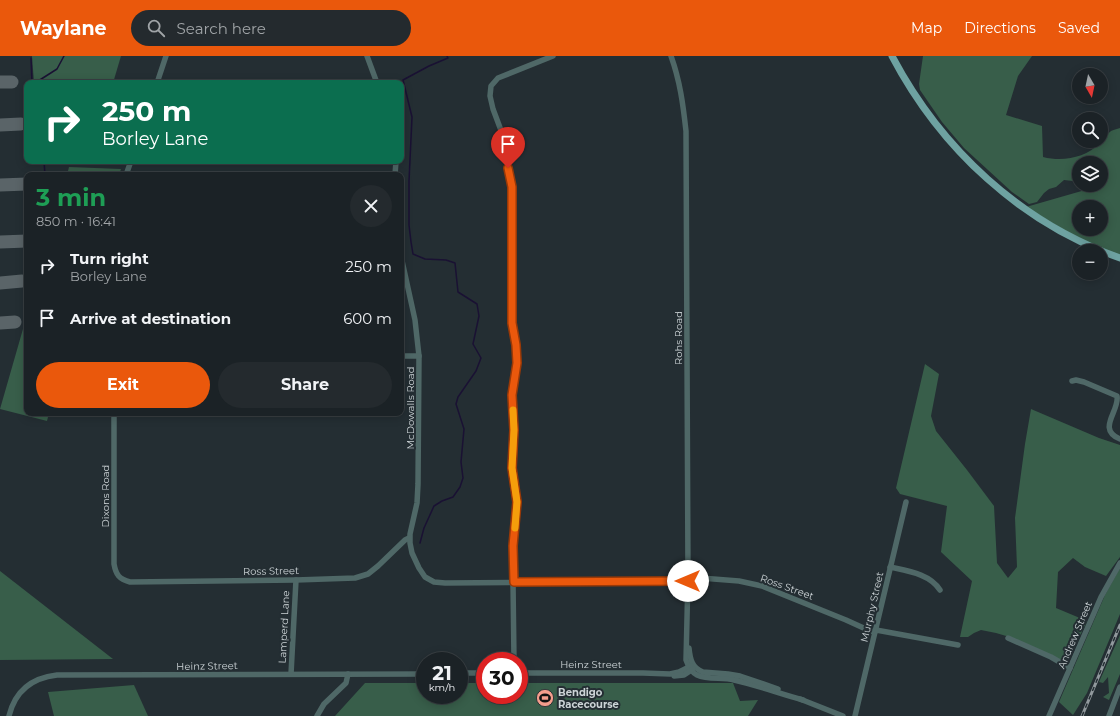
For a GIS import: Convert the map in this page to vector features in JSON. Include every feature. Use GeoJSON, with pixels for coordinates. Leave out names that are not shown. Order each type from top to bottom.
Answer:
{"type":"FeatureCollection","features":[{"type":"Feature","properties":{"kind":"main road"},"geometry":{"type":"LineString","coordinates":[[892,56],[936,125],[959,152],[988,180],[1011,199],[1050,226],[1084,244],[1120,258]]}},
{"type":"Feature","properties":{"kind":"street"},"geometry":{"type":"LineString","coordinates":[[158,80],[166,56]]}},
{"type":"Feature","properties":{"kind":"street"},"geometry":{"type":"LineString","coordinates":[[367,56],[376,80]]}},
{"type":"Feature","properties":{"kind":"street"},"geometry":{"type":"LineString","coordinates":[[514,652],[513,546],[517,502],[512,468],[514,430],[512,395],[517,363],[516,345],[512,323],[511,288],[512,187],[508,168],[508,149],[493,109],[490,96],[491,86],[498,78],[553,56]]}},
{"type":"Feature","properties":{"kind":"street","name":"Rohs Road"},"geometry":{"type":"LineString","coordinates":[[671,56],[676,69],[683,99],[686,131],[688,579],[686,656],[692,667]]}},
{"type":"Feature","properties":{"kind":"street","name":"McDowalls Road"},"geometry":{"type":"LineString","coordinates":[[404,270],[415,320],[419,356],[418,484],[417,503],[410,538],[410,547],[414,559],[422,573],[428,579]]}},
{"type":"Feature","properties":{"kind":"street"},"geometry":{"type":"LineString","coordinates":[[404,356],[419,356]]}},
{"type":"Feature","properties":{"kind":"street"},"geometry":{"type":"LineString","coordinates":[[1072,382],[1076,380],[1084,382],[1117,396],[1119,399],[1119,405],[1111,425],[1111,431],[1114,436],[1120,439]]}},
{"type":"Feature","properties":{"kind":"street","name":"Dixons Road"},"geometry":{"type":"LineString","coordinates":[[114,416],[114,564],[119,577]]}},
{"type":"Feature","properties":{"kind":"street","name":"Murphy Street"},"geometry":{"type":"LineString","coordinates":[[855,716],[906,502]]}},
{"type":"Feature","properties":{"kind":"street","name":"Ross Street"},"geometry":{"type":"LineString","coordinates":[[119,577],[130,582],[349,579],[362,576],[373,571],[405,540],[410,538]]}},
{"type":"Feature","properties":{"kind":"street","name":"Andrew Street"},"geometry":{"type":"LineString","coordinates":[[1050,716],[1101,597],[1120,563]]}},
{"type":"Feature","properties":{"kind":"street"},"geometry":{"type":"LineString","coordinates":[[890,567],[922,576],[936,584],[940,590]]}},
{"type":"Feature","properties":{"kind":"street","name":"Ross Street"},"geometry":{"type":"LineString","coordinates":[[428,579],[439,583],[688,579],[739,582],[762,586],[868,630],[958,644]]}},
{"type":"Feature","properties":{"kind":"street","name":"Lamperd Lane"},"geometry":{"type":"LineString","coordinates":[[291,674],[296,580]]}},
{"type":"Feature","properties":{"kind":"street"},"geometry":{"type":"LineString","coordinates":[[1008,638],[1051,657],[1070,668]]}},
{"type":"Feature","properties":{"kind":"street"},"geometry":{"type":"LineString","coordinates":[[692,667],[695,674],[703,677],[732,679],[759,685],[785,696],[803,700],[843,716]]}},
{"type":"Feature","properties":{"kind":"street","name":"Heinz Street"},"geometry":{"type":"LineString","coordinates":[[528,673],[636,673],[680,676],[692,667]]}},
{"type":"Feature","properties":{"kind":"street"},"geometry":{"type":"LineString","coordinates":[[316,716],[324,704],[346,683],[348,674]]}},
{"type":"Feature","properties":{"kind":"street","name":"Heinz Street"},"geometry":{"type":"LineString","coordinates":[[8,716],[13,702],[20,692],[34,682],[50,676],[416,674]]}},
{"type":"Feature","properties":{"kind":"street"},"geometry":{"type":"LineString","coordinates":[[1109,716],[1120,687]]}},
{"type":"Feature","properties":{"kind":"green space"},"geometry":{"type":"Polygon","coordinates":[[[32,56],[121,56],[114,80],[34,80],[32,56]]]}},
{"type":"Feature","properties":{"kind":"green space"},"geometry":{"type":"Polygon","coordinates":[[[923,56],[1032,56],[1018,76],[1006,115],[1042,126],[1043,157],[1058,159],[1072,158],[1072,181],[1064,180],[1056,187],[1049,189],[1044,193],[1037,202],[1029,204],[1012,192],[964,148],[942,122],[920,90],[919,84],[923,56]]]}},
{"type":"Feature","properties":{"kind":"green space"},"geometry":{"type":"Polygon","coordinates":[[[1120,128],[1120,257],[1108,255],[1108,244],[1087,244],[1074,236],[1108,236],[1108,200],[1072,200],[1072,235],[1026,207],[1078,192],[1108,192],[1108,156],[1078,156],[1094,148],[1108,148],[1108,134],[1111,131],[1120,128]]]}},
{"type":"Feature","properties":{"kind":"green space"},"geometry":{"type":"Polygon","coordinates":[[[69,167],[121,169],[120,172],[68,172],[69,167]]]}},
{"type":"Feature","properties":{"kind":"green space"},"geometry":{"type":"Polygon","coordinates":[[[24,325],[24,415],[0,409],[24,325]]]}},
{"type":"Feature","properties":{"kind":"green space"},"geometry":{"type":"Polygon","coordinates":[[[925,364],[939,374],[931,416],[936,431],[994,506],[997,563],[1008,578],[1017,567],[1015,518],[1031,409],[1099,438],[1120,445],[1120,557],[1106,576],[1085,567],[1073,558],[1058,572],[1056,608],[1087,621],[1067,663],[1013,638],[996,633],[981,630],[968,637],[960,637],[972,581],[941,552],[947,506],[900,494],[896,488],[925,364]]]}},
{"type":"Feature","properties":{"kind":"green space"},"geometry":{"type":"Polygon","coordinates":[[[27,416],[48,416],[47,421],[27,416]]]}},
{"type":"Feature","properties":{"kind":"green space"},"geometry":{"type":"Polygon","coordinates":[[[1120,568],[1120,614],[1087,693],[1073,715],[1059,702],[1105,595],[1120,568]]]}},
{"type":"Feature","properties":{"kind":"green space"},"geometry":{"type":"Polygon","coordinates":[[[0,571],[113,659],[0,660],[0,571]]]}},
{"type":"Feature","properties":{"kind":"green space"},"geometry":{"type":"Polygon","coordinates":[[[1120,635],[1120,674],[1109,700],[1103,697],[1109,693],[1108,677],[1103,683],[1099,682],[1120,635]]]}},
{"type":"Feature","properties":{"kind":"green space","name":"Bendigo Racecourse"},"geometry":{"type":"Polygon","coordinates":[[[365,683],[416,683],[416,704],[468,704],[468,683],[476,683],[476,704],[528,704],[528,683],[733,683],[740,701],[758,700],[748,716],[335,716],[365,683]]]}},
{"type":"Feature","properties":{"kind":"green space"},"geometry":{"type":"Polygon","coordinates":[[[134,685],[148,716],[54,716],[48,692],[134,685]]]}},
{"type":"Feature","properties":{"kind":"waterway"},"geometry":{"type":"LineString","coordinates":[[40,80],[57,69],[64,56]]}},
{"type":"Feature","properties":{"kind":"waterway"},"geometry":{"type":"LineString","coordinates":[[403,80],[448,58],[447,56]]}},
{"type":"Feature","properties":{"kind":"waterway"},"geometry":{"type":"LineString","coordinates":[[31,58],[32,80]]}},
{"type":"Feature","properties":{"kind":"waterway"},"geometry":{"type":"LineString","coordinates":[[404,84],[412,117],[409,181],[409,225],[413,254],[425,259],[446,260],[455,263],[458,292],[477,304],[479,316],[473,344],[481,358],[476,371],[458,397],[456,404],[464,429],[461,462],[463,478],[460,487],[453,497],[434,506],[424,528],[420,543]]}},
{"type":"Feature","properties":{"kind":"waterway"},"geometry":{"type":"LineString","coordinates":[[44,164],[45,172]]}},
{"type":"Feature","properties":{"kind":"taxiway"},"geometry":{"type":"LineString","coordinates":[[0,82],[12,82]]}},
{"type":"Feature","properties":{"kind":"taxiway"},"geometry":{"type":"LineString","coordinates":[[0,125],[21,124]]}},
{"type":"Feature","properties":{"kind":"taxiway"},"geometry":{"type":"LineString","coordinates":[[0,185],[24,184]]}},
{"type":"Feature","properties":{"kind":"taxiway"},"geometry":{"type":"LineString","coordinates":[[0,242],[24,241]]}},
{"type":"Feature","properties":{"kind":"taxiway"},"geometry":{"type":"LineString","coordinates":[[0,283],[22,281]]}},
{"type":"Feature","properties":{"kind":"taxiway"},"geometry":{"type":"LineString","coordinates":[[0,323],[15,322]]}},
{"type":"Feature","properties":{"kind":"railway"},"geometry":{"type":"LineString","coordinates":[[1082,716],[1120,625]]}},
{"type":"Feature","properties":{"kind":"slow traffic"},"geometry":{"type":"LineString","coordinates":[[513,410],[514,430],[512,468],[517,502],[515,528]]}},
{"type":"Feature","properties":{"kind":"place","name":"Bendigo Racecourse"},"geometry":{"type":"Point","coordinates":[545,698]}},
{"type":"Feature","properties":{"kind":"route"},"geometry":{"type":"LineString","coordinates":[[508,168],[512,187],[513,206],[511,296],[512,323],[516,345],[517,363],[512,395],[514,430],[512,468],[517,502],[513,546],[514,582],[688,581]]}}]}
